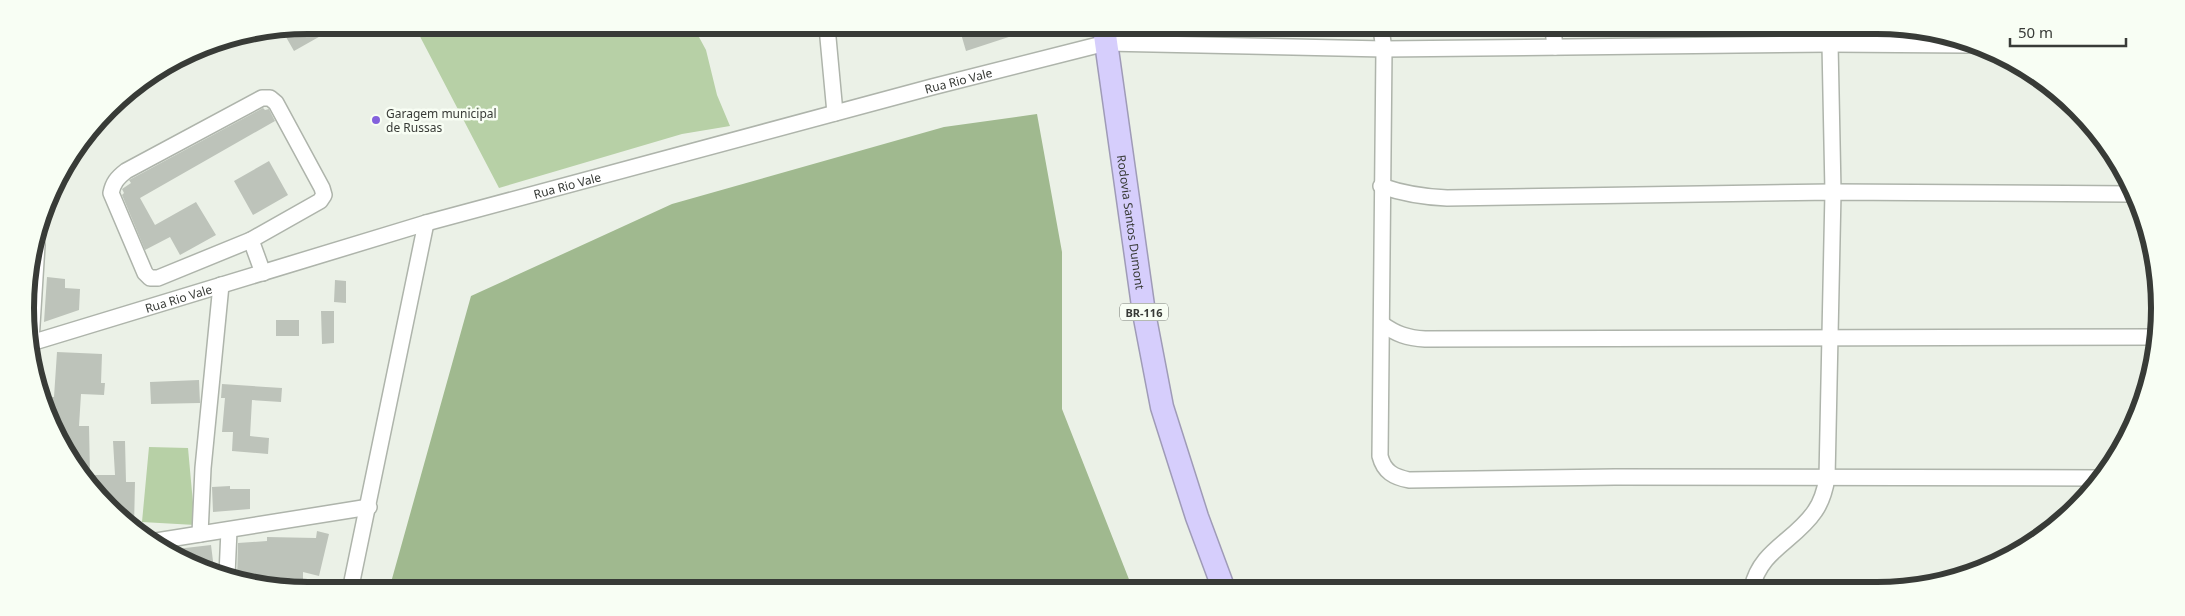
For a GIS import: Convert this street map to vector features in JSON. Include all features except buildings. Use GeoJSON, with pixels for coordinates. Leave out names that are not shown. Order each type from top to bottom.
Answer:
{"type":"FeatureCollection","features":[{"type":"Feature","properties":{"kind":"highway","name":"Rodovia Santos Dumont"},"geometry":{"type":"LineString","coordinates":[[1105,35],[1144,313],[1162,407],[1197,517],[1221,582]]}},
{"type":"Feature","properties":{"kind":"street"},"geometry":{"type":"LineString","coordinates":[[828,34],[835,113]]}},
{"type":"Feature","properties":{"kind":"street"},"geometry":{"type":"LineString","coordinates":[[1382,34],[1384,49],[1381,186],[1382,324],[1380,456],[1382,466],[1397,477],[1410,480],[1615,476],[2092,478]]}},
{"type":"Feature","properties":{"kind":"street"},"geometry":{"type":"LineString","coordinates":[[1554,34],[1555,47]]}},
{"type":"Feature","properties":{"kind":"street","name":"Rua Rio Vale"},"geometry":{"type":"LineString","coordinates":[[36,341],[426,224],[835,113],[1105,35],[1384,49],[1830,44],[1954,45]]}},
{"type":"Feature","properties":{"kind":"street"},"geometry":{"type":"LineString","coordinates":[[1754,582],[1758,569],[1807,522],[1816,510],[1824,496],[1827,478],[1833,192],[1830,44]]}},
{"type":"Feature","properties":{"kind":"street"},"geometry":{"type":"LineString","coordinates":[[262,98],[270,98],[276,103],[324,195],[320,201],[251,240],[158,278],[150,278],[145,273],[111,194],[113,184],[126,172],[262,98]]}},
{"type":"Feature","properties":{"kind":"street"},"geometry":{"type":"LineString","coordinates":[[1381,186],[1402,194],[1447,198],[1833,192],[2126,194]]}},
{"type":"Feature","properties":{"kind":"street"},"geometry":{"type":"LineString","coordinates":[[352,582],[369,507],[426,224]]}},
{"type":"Feature","properties":{"kind":"street"},"geometry":{"type":"LineString","coordinates":[[251,240],[262,273]]}},
{"type":"Feature","properties":{"kind":"street"},"geometry":{"type":"LineString","coordinates":[[200,534],[203,468],[221,285]]}},
{"type":"Feature","properties":{"kind":"street"},"geometry":{"type":"LineString","coordinates":[[1382,324],[1394,333],[1407,338],[1425,339],[2150,336]]}},
{"type":"Feature","properties":{"kind":"street"},"geometry":{"type":"LineString","coordinates":[[162,540],[369,507]]}},
{"type":"Feature","properties":{"kind":"street"},"geometry":{"type":"LineString","coordinates":[[227,570],[229,530]]}},
{"type":"Feature","properties":{"kind":"green space"},"geometry":{"type":"Polygon","coordinates":[[[419,34],[697,34],[706,50],[717,95],[730,126],[682,134],[499,188],[419,34]]]}},
{"type":"Feature","properties":{"kind":"green space"},"geometry":{"type":"Polygon","coordinates":[[[1037,114],[1062,252],[1062,409],[1130,582],[391,582],[471,296],[672,204],[944,127],[1037,114]]]}},
{"type":"Feature","properties":{"kind":"green space"},"geometry":{"type":"Polygon","coordinates":[[[149,447],[188,448],[195,525],[142,522],[149,447]]]}},
{"type":"Feature","properties":{"kind":"place","name":"Garagem municipal de Russas"},"geometry":{"type":"Point","coordinates":[376,120]}}]}
